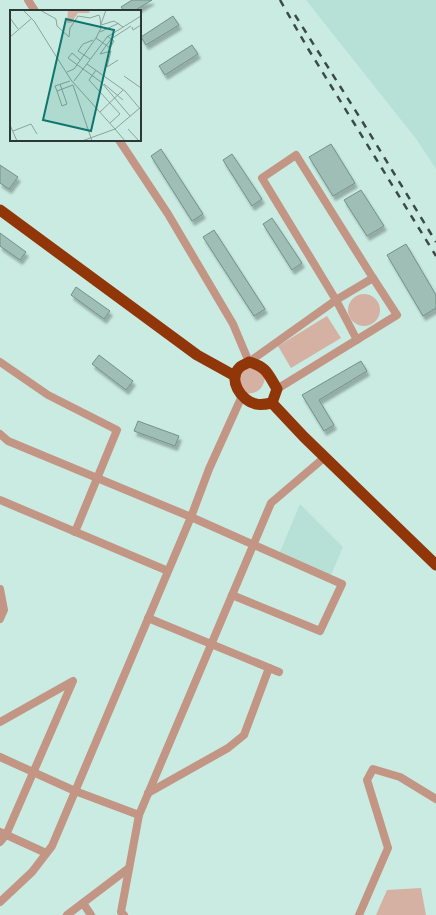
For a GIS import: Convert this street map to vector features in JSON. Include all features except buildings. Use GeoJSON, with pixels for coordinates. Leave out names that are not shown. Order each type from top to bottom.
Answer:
{"type":"FeatureCollection","features":[{"type":"Feature","properties":{"kind":"highway"},"geometry":{"type":"LineString","coordinates":[[0,210],[197,354],[235,376]]}},
{"type":"Feature","properties":{"kind":"highway"},"geometry":{"type":"LineString","coordinates":[[249,362],[266,370],[277,389],[272,403],[256,404],[242,396],[236,387],[235,376],[240,367],[249,362]]}},
{"type":"Feature","properties":{"kind":"highway"},"geometry":{"type":"LineString","coordinates":[[272,403],[304,437],[436,565]]}},
{"type":"Feature","properties":{"kind":"street"},"geometry":{"type":"LineString","coordinates":[[28,0],[34,10]]}},
{"type":"Feature","properties":{"kind":"street"},"geometry":{"type":"LineString","coordinates":[[121,141],[168,214],[233,324],[249,362],[336,300],[373,278]]}},
{"type":"Feature","properties":{"kind":"street"},"geometry":{"type":"LineString","coordinates":[[277,389],[357,340],[397,315],[296,155],[262,178],[336,300],[357,340]]}},
{"type":"Feature","properties":{"kind":"street"},"geometry":{"type":"LineString","coordinates":[[0,362],[48,395],[117,430],[75,532]]}},
{"type":"Feature","properties":{"kind":"street"},"geometry":{"type":"LineString","coordinates":[[0,902],[32,872],[52,846],[191,517],[209,469],[242,396]]}},
{"type":"Feature","properties":{"kind":"street"},"geometry":{"type":"LineString","coordinates":[[0,436],[8,441],[191,517],[342,584],[320,631],[232,595]]}},
{"type":"Feature","properties":{"kind":"street"},"geometry":{"type":"LineString","coordinates":[[122,914],[138,815],[271,503],[325,457]]}},
{"type":"Feature","properties":{"kind":"street"},"geometry":{"type":"LineString","coordinates":[[0,500],[168,571]]}},
{"type":"Feature","properties":{"kind":"street"},"geometry":{"type":"LineString","coordinates":[[0,589],[4,610],[0,619]]}},
{"type":"Feature","properties":{"kind":"street"},"geometry":{"type":"LineString","coordinates":[[148,618],[279,672]]}},
{"type":"Feature","properties":{"kind":"street"},"geometry":{"type":"LineString","coordinates":[[148,792],[228,748],[244,735],[269,668]]}},
{"type":"Feature","properties":{"kind":"street"},"geometry":{"type":"LineString","coordinates":[[0,722],[73,681],[2,836],[46,853]]}},
{"type":"Feature","properties":{"kind":"street"},"geometry":{"type":"LineString","coordinates":[[0,758],[75,792],[138,815]]}},
{"type":"Feature","properties":{"kind":"street"},"geometry":{"type":"LineString","coordinates":[[359,915],[388,848],[367,780],[373,769],[400,778],[436,799]]}},
{"type":"Feature","properties":{"kind":"street"},"geometry":{"type":"LineString","coordinates":[[67,915],[129,868]]}},
{"type":"Feature","properties":{"kind":"street"},"geometry":{"type":"LineString","coordinates":[[83,903],[91,915]]}},
{"type":"Feature","properties":{"kind":"shaded area"},"geometry":{"type":"Polygon","coordinates":[[[306,0],[436,0],[436,169],[417,140],[306,0]]]}},
{"type":"Feature","properties":{"kind":"shaded area"},"geometry":{"type":"Polygon","coordinates":[[[364,294],[370,295],[377,301],[380,310],[379,316],[373,323],[364,326],[358,325],[351,319],[348,310],[349,304],[355,297],[364,294]]]}},
{"type":"Feature","properties":{"kind":"shaded area"},"geometry":{"type":"Polygon","coordinates":[[[327,316],[341,338],[291,368],[278,346],[327,316]]]}},
{"type":"Feature","properties":{"kind":"shaded area"},"geometry":{"type":"Polygon","coordinates":[[[254,363],[265,378],[264,382],[261,388],[256,392],[245,394],[233,375],[254,363]]]}},
{"type":"Feature","properties":{"kind":"shaded area"},"geometry":{"type":"Polygon","coordinates":[[[300,504],[343,547],[331,575],[279,554],[300,504]]]}},
{"type":"Feature","properties":{"kind":"shaded area"},"geometry":{"type":"Polygon","coordinates":[[[421,888],[426,915],[376,915],[387,890],[421,888]]]}},
{"type":"Feature","properties":{"kind":"railway"},"geometry":{"type":"LineString","coordinates":[[280,0],[307,47],[436,256]]}},
{"type":"Feature","properties":{"kind":"railway"},"geometry":{"type":"LineString","coordinates":[[295,15],[436,242]]}}]}
